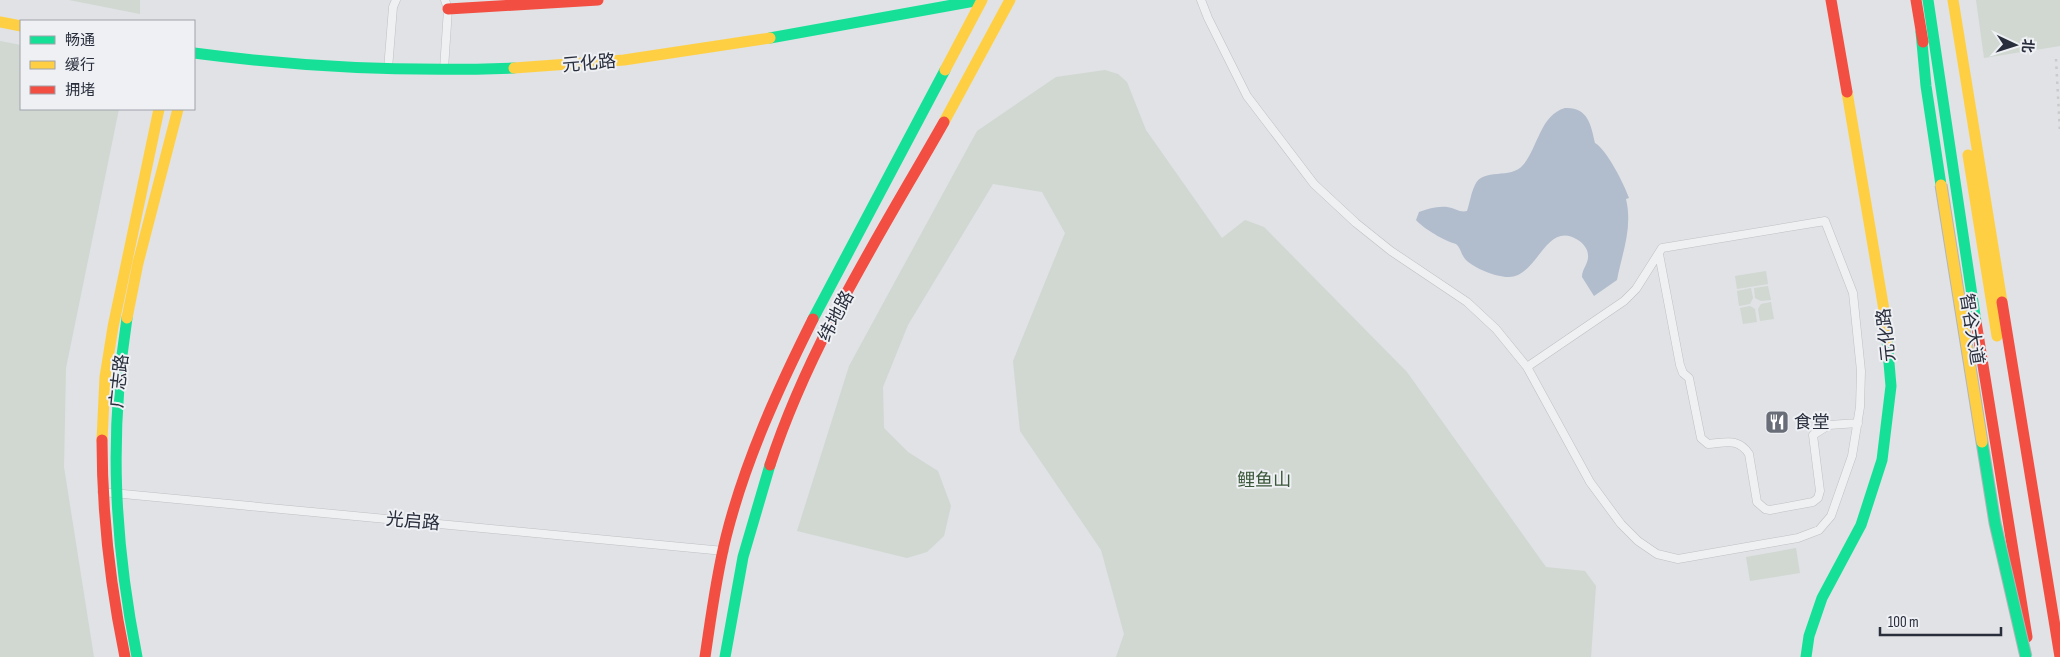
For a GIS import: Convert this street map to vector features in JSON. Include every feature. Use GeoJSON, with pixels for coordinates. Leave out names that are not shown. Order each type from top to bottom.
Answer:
{"type":"FeatureCollection","features":[{"type":"Feature","properties":{"kind":"main road"},"geometry":{"type":"LineString","coordinates":[[446,4],[598,0]]}},
{"type":"Feature","properties":{"kind":"main road","name":"元化路"},"geometry":{"type":"LineString","coordinates":[[195,53],[286,65],[388,69],[496,70],[563,66],[651,56],[778,37],[981,0]]}},
{"type":"Feature","properties":{"kind":"main road","name":"纬地路"},"geometry":{"type":"LineString","coordinates":[[705,657],[715,590],[731,520],[753,452],[778,389],[833,278],[915,128],[981,0]]}},
{"type":"Feature","properties":{"kind":"main road","name":"纬地路"},"geometry":{"type":"LineString","coordinates":[[725,657],[735,592],[753,518],[796,396],[821,342],[851,286],[975,68],[1010,0]]}},
{"type":"Feature","properties":{"kind":"main road","name":"元化路"},"geometry":{"type":"LineString","coordinates":[[1806,657],[1809,636],[1822,598],[1861,525],[1882,460],[1891,386],[1885,316],[1831,0]]}},
{"type":"Feature","properties":{"kind":"main road","name":"智谷大道"},"geometry":{"type":"LineString","coordinates":[[1916,0],[2003,519],[2030,657]]}},
{"type":"Feature","properties":{"kind":"main road","name":"智谷大道"},"geometry":{"type":"LineString","coordinates":[[1928,0],[1956,200],[2030,657]]}},
{"type":"Feature","properties":{"kind":"main road","name":"智谷大道"},"geometry":{"type":"LineString","coordinates":[[1945,0],[1974,196],[2051,657]]}},
{"type":"Feature","properties":{"kind":"main road"},"geometry":{"type":"LineString","coordinates":[[1954,0],[1994,202],[2060,653]]}},
{"type":"Feature","properties":{"kind":"main road"},"geometry":{"type":"LineString","coordinates":[[1954,0],[2060,657]]}},
{"type":"Feature","properties":{"kind":"main road"},"geometry":{"type":"LineString","coordinates":[[0,22],[20,26]]}},
{"type":"Feature","properties":{"kind":"main road"},"geometry":{"type":"LineString","coordinates":[[1921,32],[1926,86],[1940,185],[1995,523],[2026,657]]}},
{"type":"Feature","properties":{"kind":"main road","name":"广志路"},"geometry":{"type":"LineString","coordinates":[[125,657],[114,604],[102,492],[102,430],[106,377],[113,327],[159,110]]}},
{"type":"Feature","properties":{"kind":"main road","name":"广志路"},"geometry":{"type":"LineString","coordinates":[[137,657],[127,608],[120,556],[115,493],[114,435],[118,377],[128,314],[151,208],[178,110]]}},
{"type":"Feature","properties":{"kind":"main road"},"geometry":{"type":"LineString","coordinates":[[2017,657],[2024,624]]}},
{"type":"Feature","properties":{"kind":"street"},"geometry":{"type":"LineString","coordinates":[[388,69],[393,7],[396,0]]}},
{"type":"Feature","properties":{"kind":"street"},"geometry":{"type":"LineString","coordinates":[[1201,0],[1247,96],[1314,184],[1356,223],[1384,245],[1467,302],[1496,329],[1527,367],[1590,482],[1621,524],[1638,541],[1657,554],[1678,559],[1798,538],[1819,530],[1831,516],[1852,456],[1860,407],[1861,371],[1853,293],[1825,221],[1662,248],[1636,289],[1624,301],[1527,367]]}},
{"type":"Feature","properties":{"kind":"street"},"geometry":{"type":"LineString","coordinates":[[444,69],[446,4]]}},
{"type":"Feature","properties":{"kind":"street"},"geometry":{"type":"LineString","coordinates":[[1659,254],[1680,365],[1683,373],[1689,378],[1701,438],[1708,444],[1738,442],[1744,447],[1749,454],[1758,502],[1765,508],[1770,510],[1813,502],[1818,498],[1820,491],[1813,434],[1829,425],[1858,423]]}},
{"type":"Feature","properties":{"kind":"street","name":"光启路"},"geometry":{"type":"LineString","coordinates":[[102,492],[724,551]]}},
{"type":"Feature","properties":{"kind":"green space"},"geometry":{"type":"Polygon","coordinates":[[[69,0],[140,0],[140,14],[69,0]]]}},
{"type":"Feature","properties":{"kind":"green space"},"geometry":{"type":"Polygon","coordinates":[[[1976,0],[2060,0],[2060,46],[1984,58],[1976,0]]]}},
{"type":"Feature","properties":{"kind":"green space"},"geometry":{"type":"Polygon","coordinates":[[[0,41],[20,45],[20,110],[119,110],[66,368],[64,467],[94,657],[0,657],[0,41]]]}},
{"type":"Feature","properties":{"kind":"green space","name":"鲤鱼山"},"geometry":{"type":"Polygon","coordinates":[[[1105,70],[1118,74],[1127,82],[1146,130],[1222,238],[1245,220],[1264,227],[1407,372],[1546,567],[1585,571],[1596,586],[1591,657],[1116,657],[1124,634],[1101,550],[1020,431],[1013,361],[1065,233],[1042,192],[993,184],[908,325],[883,387],[884,428],[908,452],[938,471],[951,506],[944,536],[927,552],[907,558],[797,531],[849,366],[977,131],[1056,77],[1105,70]]]}},
{"type":"Feature","properties":{"kind":"green space"},"geometry":{"type":"Polygon","coordinates":[[[1766,271],[1768,284],[1737,289],[1735,276],[1766,271]]]}},
{"type":"Feature","properties":{"kind":"green space"},"geometry":{"type":"Polygon","coordinates":[[[1768,286],[1771,300],[1761,301],[1755,298],[1754,288],[1768,286]]]}},
{"type":"Feature","properties":{"kind":"green space"},"geometry":{"type":"Polygon","coordinates":[[[1751,288],[1753,298],[1750,304],[1739,306],[1737,291],[1751,288]]]}},
{"type":"Feature","properties":{"kind":"green space"},"geometry":{"type":"Polygon","coordinates":[[[1771,302],[1774,319],[1760,321],[1758,309],[1761,304],[1771,302]]]}},
{"type":"Feature","properties":{"kind":"green space"},"geometry":{"type":"Polygon","coordinates":[[[1750,306],[1755,309],[1757,322],[1743,324],[1740,308],[1750,306]]]}},
{"type":"Feature","properties":{"kind":"green space"},"geometry":{"type":"Polygon","coordinates":[[[1796,548],[1800,573],[1750,581],[1746,557],[1796,548]]]}},
{"type":"Feature","properties":{"kind":"water"},"geometry":{"type":"Polygon","coordinates":[[[1565,108],[1573,108],[1584,114],[1587,118],[1595,143],[1610,160],[1629,198],[1626,199],[1628,230],[1617,280],[1594,296],[1582,277],[1588,253],[1585,246],[1578,240],[1567,236],[1557,237],[1549,243],[1527,269],[1518,275],[1503,277],[1485,272],[1474,266],[1464,258],[1456,244],[1435,234],[1416,220],[1419,212],[1436,207],[1467,211],[1475,185],[1479,180],[1484,176],[1512,172],[1523,165],[1550,117],[1565,108]]]}},
{"type":"Feature","properties":{"kind":"railway"},"geometry":{"type":"LineString","coordinates":[[2056,59],[2060,133]]}},
{"type":"Feature","properties":{"kind":"traffic: fast"},"geometry":{"type":"LineString","coordinates":[[770,38],[980,0]]}},
{"type":"Feature","properties":{"kind":"traffic: fast"},"geometry":{"type":"LineString","coordinates":[[1928,0],[1976,322]]}},
{"type":"Feature","properties":{"kind":"traffic: fast"},"geometry":{"type":"LineString","coordinates":[[1921,32],[1926,86],[1941,185]]}},
{"type":"Feature","properties":{"kind":"traffic: fast"},"geometry":{"type":"LineString","coordinates":[[195,53],[274,62],[393,69],[514,68]]}},
{"type":"Feature","properties":{"kind":"traffic: fast"},"geometry":{"type":"LineString","coordinates":[[813,319],[945,70]]}},
{"type":"Feature","properties":{"kind":"traffic: fast"},"geometry":{"type":"LineString","coordinates":[[127,318],[118,404],[117,488],[123,571],[137,657]]}},
{"type":"Feature","properties":{"kind":"traffic: fast"},"geometry":{"type":"LineString","coordinates":[[1806,657],[1809,636],[1822,598],[1861,525],[1882,460],[1891,386],[1887,340]]}},
{"type":"Feature","properties":{"kind":"traffic: fast"},"geometry":{"type":"LineString","coordinates":[[1982,442],[1995,523],[2026,657]]}},
{"type":"Feature","properties":{"kind":"traffic: fast"},"geometry":{"type":"LineString","coordinates":[[725,657],[743,557],[770,465]]}},
{"type":"Feature","properties":{"kind":"traffic: slow"},"geometry":{"type":"LineString","coordinates":[[945,70],[982,0]]}},
{"type":"Feature","properties":{"kind":"traffic: slow"},"geometry":{"type":"LineString","coordinates":[[944,122],[1010,0]]}},
{"type":"Feature","properties":{"kind":"traffic: slow"},"geometry":{"type":"LineString","coordinates":[[1953,0],[2002,302]]}},
{"type":"Feature","properties":{"kind":"traffic: slow"},"geometry":{"type":"LineString","coordinates":[[0,22],[20,26]]}},
{"type":"Feature","properties":{"kind":"traffic: slow"},"geometry":{"type":"LineString","coordinates":[[514,68],[624,60],[770,38]]}},
{"type":"Feature","properties":{"kind":"traffic: slow"},"geometry":{"type":"LineString","coordinates":[[1847,92],[1885,316],[1887,340]]}},
{"type":"Feature","properties":{"kind":"traffic: slow"},"geometry":{"type":"LineString","coordinates":[[102,440],[105,377],[113,327],[159,110]]}},
{"type":"Feature","properties":{"kind":"traffic: slow"},"geometry":{"type":"LineString","coordinates":[[127,318],[138,263],[178,110]]}},
{"type":"Feature","properties":{"kind":"traffic: slow"},"geometry":{"type":"LineString","coordinates":[[1968,155],[1997,336]]}},
{"type":"Feature","properties":{"kind":"traffic: slow"},"geometry":{"type":"LineString","coordinates":[[1941,185],[1982,442]]}},
{"type":"Feature","properties":{"kind":"traffic: jam"},"geometry":{"type":"LineString","coordinates":[[448,9],[598,0]]}},
{"type":"Feature","properties":{"kind":"traffic: jam"},"geometry":{"type":"LineString","coordinates":[[1831,0],[1847,92]]}},
{"type":"Feature","properties":{"kind":"traffic: jam"},"geometry":{"type":"LineString","coordinates":[[1916,0],[1923,42]]}},
{"type":"Feature","properties":{"kind":"traffic: jam"},"geometry":{"type":"LineString","coordinates":[[770,465],[786,420],[826,332],[848,289],[944,122]]}},
{"type":"Feature","properties":{"kind":"traffic: jam"},"geometry":{"type":"LineString","coordinates":[[2002,302],[2060,657]]}},
{"type":"Feature","properties":{"kind":"traffic: jam"},"geometry":{"type":"LineString","coordinates":[[705,657],[722,552],[734,509],[753,453],[775,399],[813,319]]}},
{"type":"Feature","properties":{"kind":"traffic: jam"},"geometry":{"type":"LineString","coordinates":[[1976,322],[2027,637]]}},
{"type":"Feature","properties":{"kind":"traffic: jam"},"geometry":{"type":"LineString","coordinates":[[102,440],[103,495],[108,549],[125,657]]}},
{"type":"Feature","properties":{"kind":"place","name":"食堂"},"geometry":{"type":"Point","coordinates":[1777,422]}}]}
